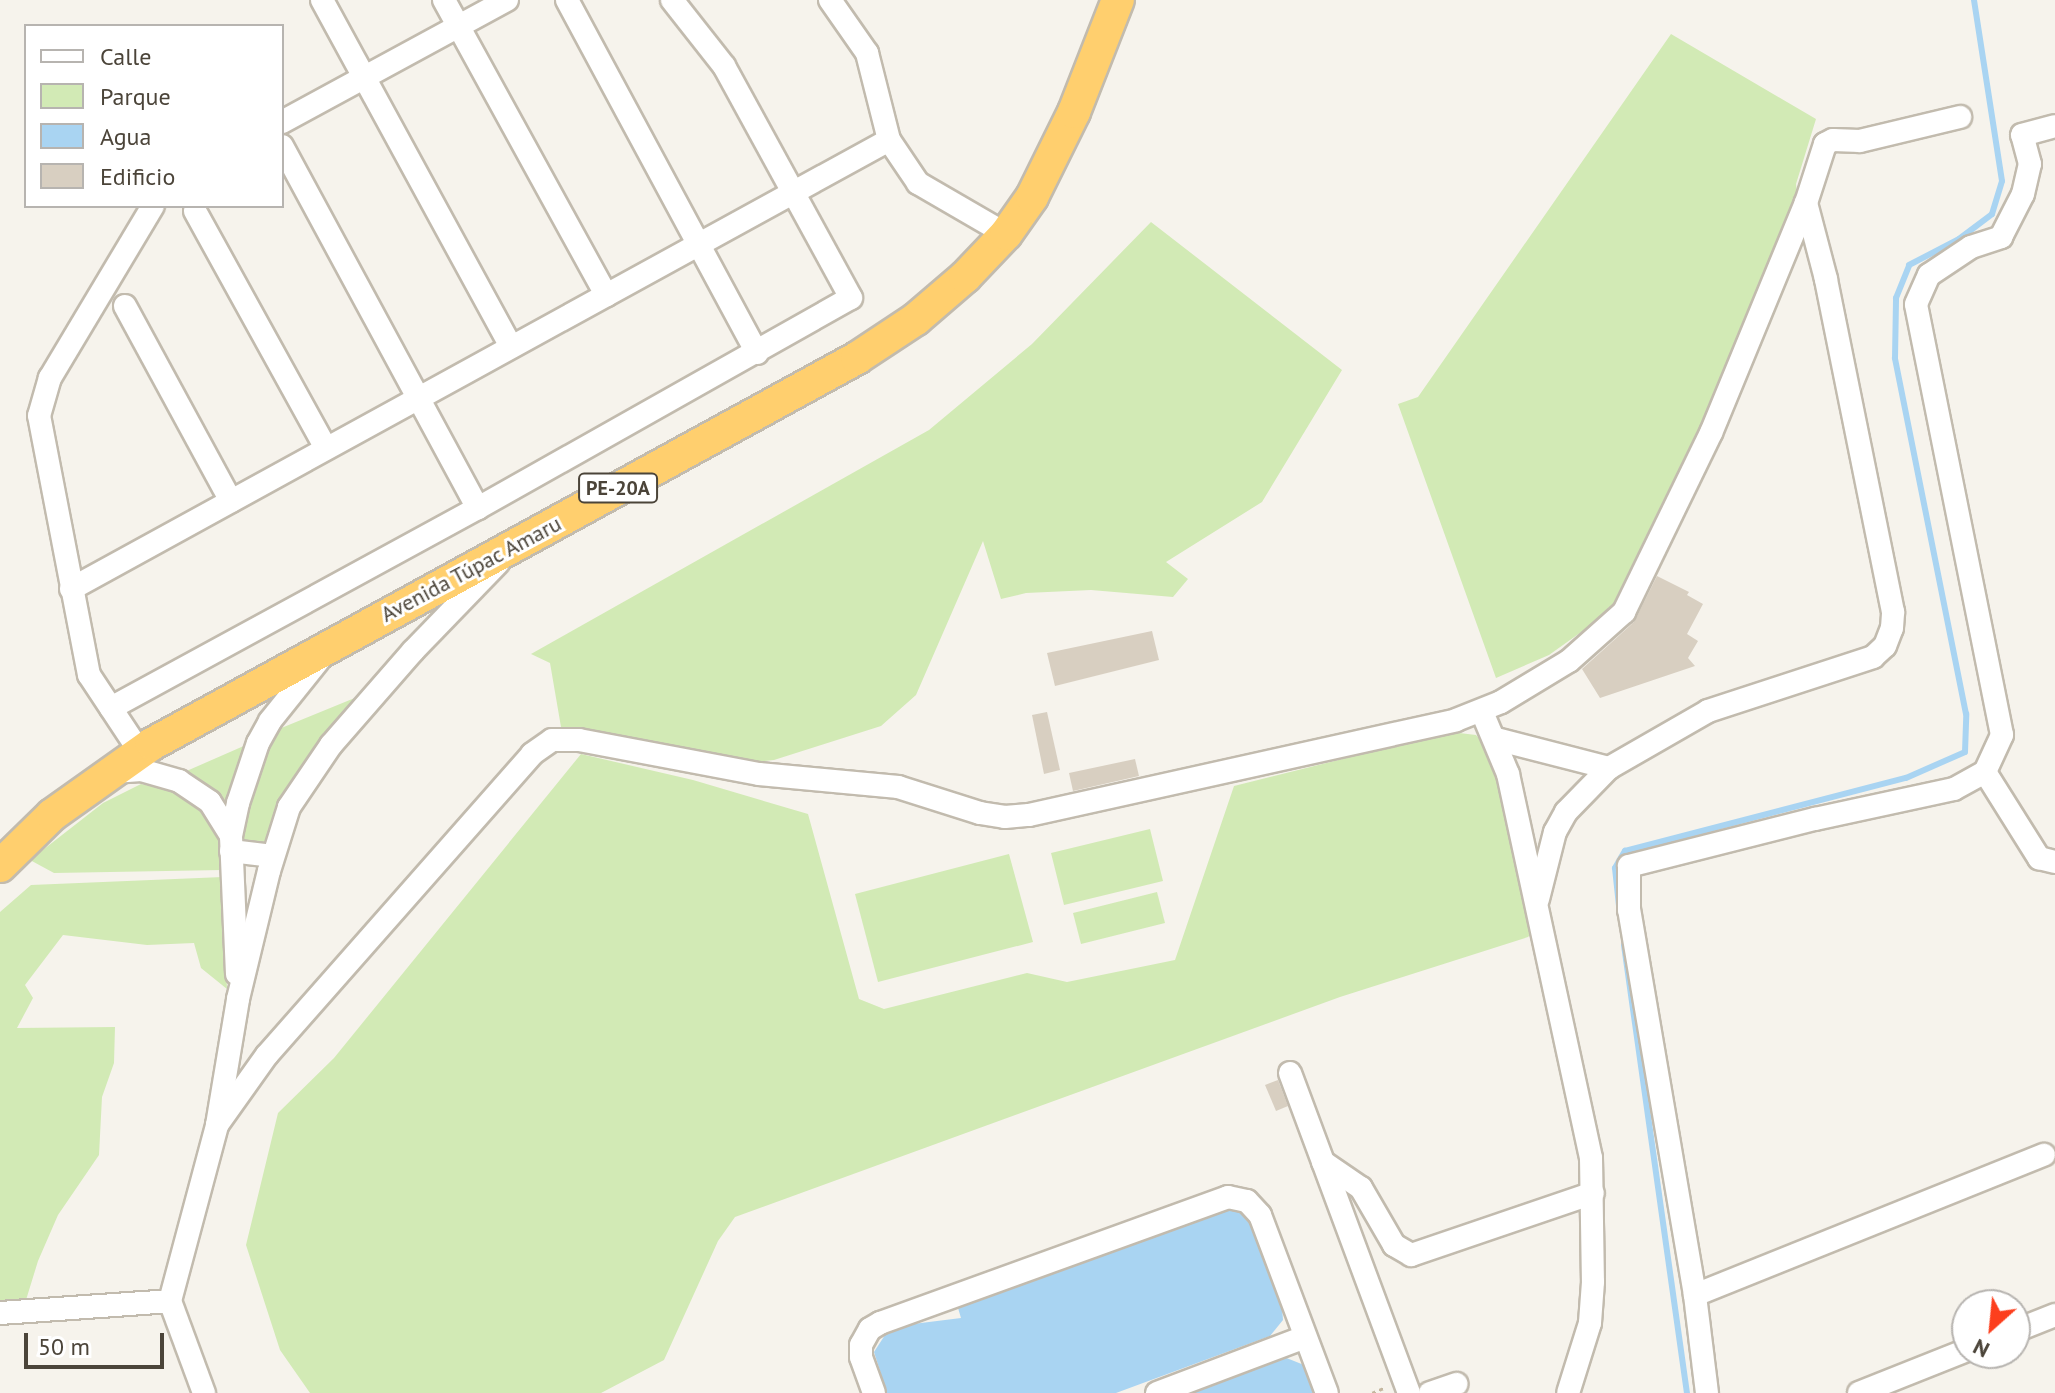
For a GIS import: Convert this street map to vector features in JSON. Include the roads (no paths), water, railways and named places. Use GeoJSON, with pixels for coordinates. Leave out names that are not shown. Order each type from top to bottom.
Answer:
{"type":"FeatureCollection","features":[{"type":"Feature","properties":{"kind":"highway","name":"Avenida Túpac Amaru"},"geometry":{"type":"LineString","coordinates":[[0,866],[52,815],[140,752],[857,358],[916,319],[965,277],[1006,234],[1053,159],[1118,0]]}},
{"type":"Feature","properties":{"kind":"street"},"geometry":{"type":"LineString","coordinates":[[322,0],[511,347]]}},
{"type":"Feature","properties":{"kind":"street"},"geometry":{"type":"LineString","coordinates":[[444,0],[606,295]]}},
{"type":"Feature","properties":{"kind":"street"},"geometry":{"type":"LineString","coordinates":[[284,121],[507,0]]}},
{"type":"Feature","properties":{"kind":"street"},"geometry":{"type":"LineString","coordinates":[[567,0],[757,353]]}},
{"type":"Feature","properties":{"kind":"street"},"geometry":{"type":"LineString","coordinates":[[111,708],[478,508],[851,298],[724,66],[672,0]]}},
{"type":"Feature","properties":{"kind":"street"},"geometry":{"type":"LineString","coordinates":[[830,0],[867,53],[889,140],[918,183],[939,198],[1006,234]]}},
{"type":"Feature","properties":{"kind":"street"},"geometry":{"type":"LineString","coordinates":[[217,1125],[267,1055],[532,754],[552,740],[579,740],[759,774],[898,787],[980,813],[1005,817],[1029,815],[1482,712],[1569,661],[1624,612],[1711,433],[1806,203],[1825,144],[1833,140],[1860,141],[1960,117]]}},
{"type":"Feature","properties":{"kind":"street"},"geometry":{"type":"LineString","coordinates":[[1707,1393],[1695,1295],[1629,910],[1629,866],[1815,819],[1954,789],[1985,772],[2002,735],[1916,304],[1929,275],[1971,247],[2001,237],[2023,194],[2030,164],[2022,135],[2055,126]]}},
{"type":"Feature","properties":{"kind":"street"},"geometry":{"type":"LineString","coordinates":[[71,589],[889,140]]}},
{"type":"Feature","properties":{"kind":"street"},"geometry":{"type":"LineString","coordinates":[[284,150],[478,508]]}},
{"type":"Feature","properties":{"kind":"street"},"geometry":{"type":"LineString","coordinates":[[1538,899],[1555,832],[1566,812],[1609,768],[1708,711],[1873,657],[1885,646],[1892,628],[1893,612],[1826,279],[1806,203]]}},
{"type":"Feature","properties":{"kind":"street"},"geometry":{"type":"LineString","coordinates":[[140,752],[89,675],[39,416],[50,378],[152,208]]}},
{"type":"Feature","properties":{"kind":"street"},"geometry":{"type":"LineString","coordinates":[[195,211],[326,448]]}},
{"type":"Feature","properties":{"kind":"street"},"geometry":{"type":"LineString","coordinates":[[125,306],[231,501]]}},
{"type":"Feature","properties":{"kind":"street"},"geometry":{"type":"LineString","coordinates":[[204,1393],[170,1301],[217,1125],[238,999],[273,856],[289,807],[312,768],[413,651],[517,543]]}},
{"type":"Feature","properties":{"kind":"street"},"geometry":{"type":"LineString","coordinates":[[238,999],[231,843],[248,769],[270,721],[305,674],[339,640]]}},
{"type":"Feature","properties":{"kind":"street"},"geometry":{"type":"LineString","coordinates":[[1482,712],[1496,739],[1508,774],[1538,899],[1591,1158],[1590,1323],[1568,1393]]}},
{"type":"Feature","properties":{"kind":"street"},"geometry":{"type":"LineString","coordinates":[[1496,739],[1609,768]]}},
{"type":"Feature","properties":{"kind":"street"},"geometry":{"type":"LineString","coordinates":[[109,772],[141,770],[179,781],[210,802],[231,843],[273,856]]}},
{"type":"Feature","properties":{"kind":"street"},"geometry":{"type":"LineString","coordinates":[[1985,772],[2039,858],[2055,862]]}},
{"type":"Feature","properties":{"kind":"street"},"geometry":{"type":"LineString","coordinates":[[1290,1073],[1409,1393]]}},
{"type":"Feature","properties":{"kind":"street"},"geometry":{"type":"LineString","coordinates":[[1695,1295],[2044,1155]]}},
{"type":"Feature","properties":{"kind":"street"},"geometry":{"type":"LineString","coordinates":[[1323,1162],[1361,1188],[1394,1245],[1411,1255],[1593,1193]]}},
{"type":"Feature","properties":{"kind":"street"},"geometry":{"type":"LineString","coordinates":[[874,1393],[861,1357],[861,1345],[870,1329],[880,1323],[1228,1197],[1247,1201],[1260,1215],[1327,1393]]}},
{"type":"Feature","properties":{"kind":"street"},"geometry":{"type":"LineString","coordinates":[[0,1313],[170,1301]]}},
{"type":"Feature","properties":{"kind":"street"},"geometry":{"type":"LineString","coordinates":[[2031,1325],[2055,1315]]}},
{"type":"Feature","properties":{"kind":"street"},"geometry":{"type":"LineString","coordinates":[[1157,1393],[1305,1337]]}},
{"type":"Feature","properties":{"kind":"street"},"geometry":{"type":"LineString","coordinates":[[1859,1393],[1951,1356]]}},
{"type":"Feature","properties":{"kind":"street"},"geometry":{"type":"LineString","coordinates":[[1430,1393],[1456,1384]]}},
{"type":"Feature","properties":{"kind":"water"},"geometry":{"type":"Polygon","coordinates":[[[1226,1210],[1239,1212],[1251,1225],[1282,1307],[1283,1320],[1270,1336],[1116,1393],[887,1393],[874,1352],[885,1335],[913,1324],[961,1318],[958,1308],[1226,1210]]]}},
{"type":"Feature","properties":{"kind":"water"},"geometry":{"type":"Polygon","coordinates":[[[1284,1357],[1304,1365],[1316,1393],[1184,1393],[1284,1357]]]}},
{"type":"Feature","properties":{"kind":"waterway"},"geometry":{"type":"LineString","coordinates":[[1619,906],[1615,868],[1625,851],[1906,778],[1965,752],[1966,714],[1895,358],[1896,298],[1909,265],[1959,239],[1992,214],[2002,181],[1974,0]]}},
{"type":"Feature","properties":{"kind":"waterway"},"geometry":{"type":"LineString","coordinates":[[1624,945],[1687,1393]]}}]}
